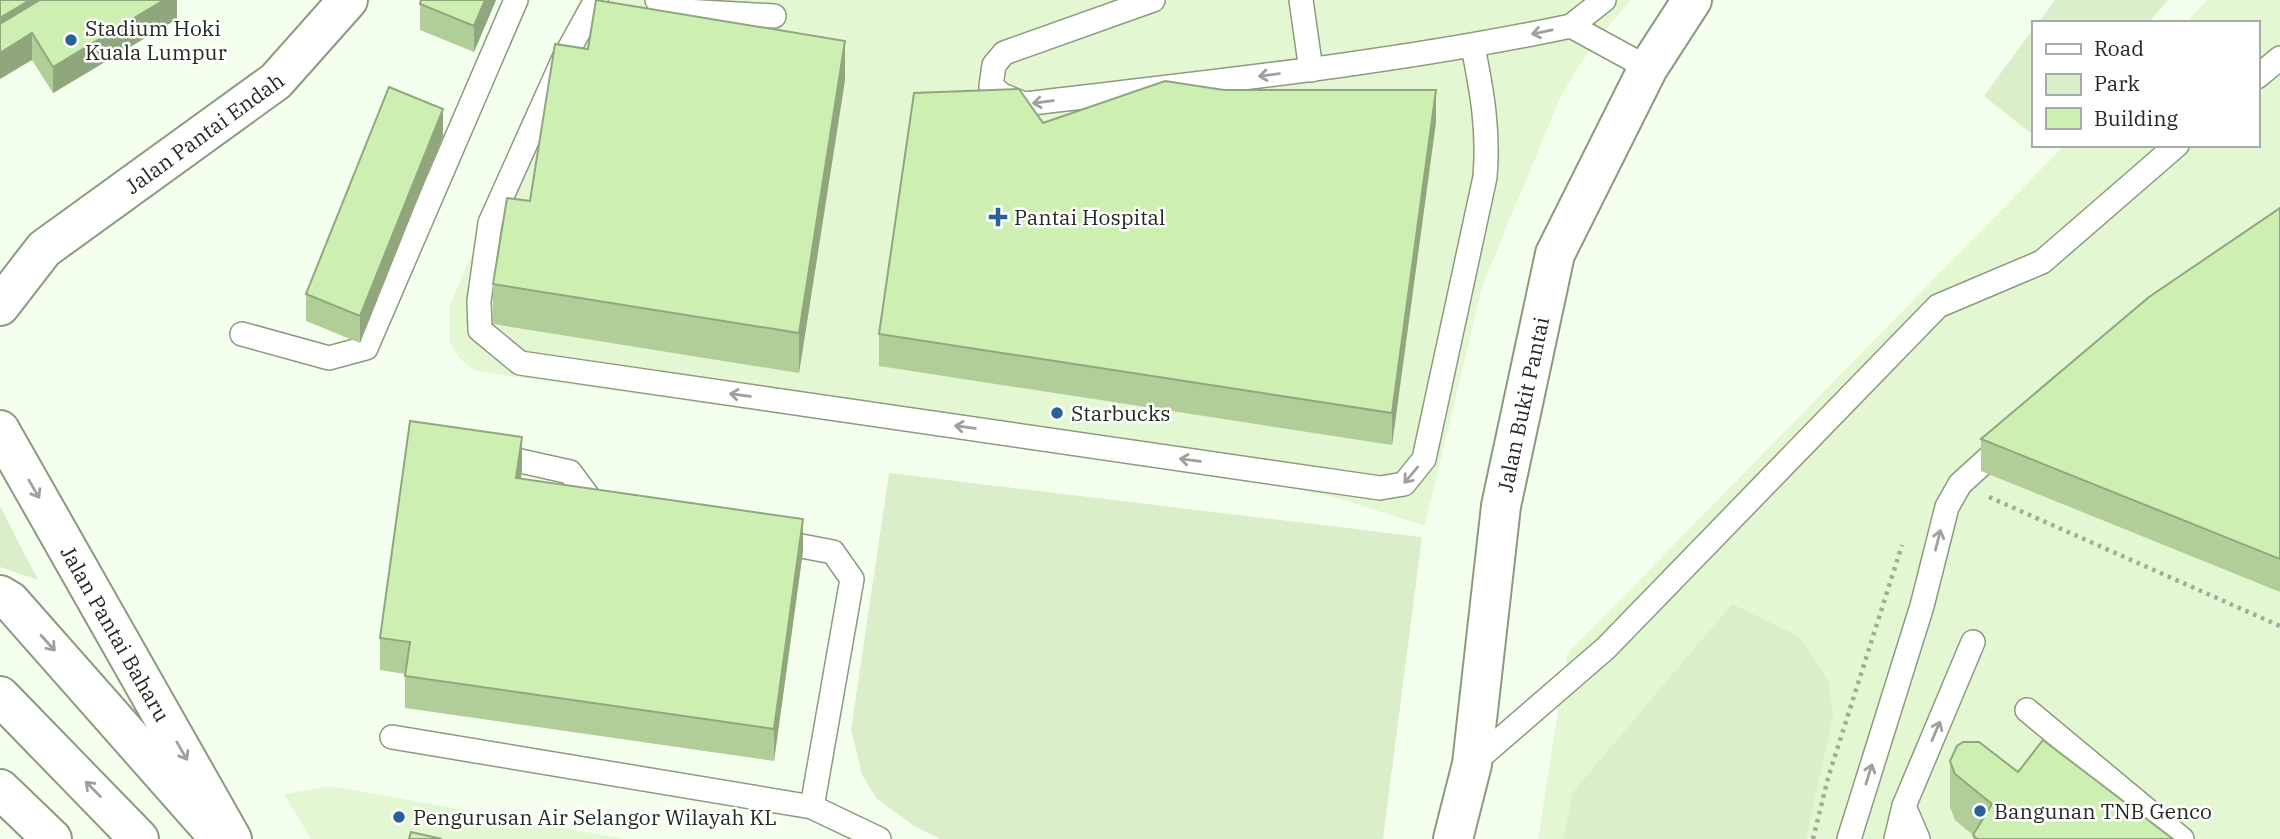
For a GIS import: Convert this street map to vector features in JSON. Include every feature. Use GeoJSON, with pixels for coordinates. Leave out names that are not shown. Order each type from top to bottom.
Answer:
{"type":"FeatureCollection","features":[{"type":"Feature","properties":{"kind":"street","name":"Jalan Pantai Endah"},"geometry":{"type":"LineString","coordinates":[[0,306],[44,249],[275,81],[348,0]]}},
{"type":"Feature","properties":{"kind":"street","name":"Jalan Bukit Pantai"},"geometry":{"type":"LineString","coordinates":[[1453,839],[1472,764],[1501,506],[1555,254],[1648,68],[1692,0]]}},
{"type":"Feature","properties":{"kind":"street","name":"Jalan Pantai Endah"},"geometry":{"type":"LineString","coordinates":[[0,259],[44,249]]}},
{"type":"Feature","properties":{"kind":"street","name":"Jalan Pantai Baharu"},"geometry":{"type":"LineString","coordinates":[[0,430],[232,839]]}},
{"type":"Feature","properties":{"kind":"street"},"geometry":{"type":"LineString","coordinates":[[0,595],[10,601],[220,839]]}},
{"type":"Feature","properties":{"kind":"street"},"geometry":{"type":"LineString","coordinates":[[0,696],[139,839]]}},
{"type":"Feature","properties":{"kind":"street"},"geometry":{"type":"LineString","coordinates":[[0,789],[52,839]]}},
{"type":"Feature","properties":{"kind":"lane"},"geometry":{"type":"LineString","coordinates":[[242,334],[329,358],[366,348],[516,0]]}},
{"type":"Feature","properties":{"kind":"lane"},"geometry":{"type":"LineString","coordinates":[[1153,0],[1004,53],[994,65],[991,86],[1002,95],[1024,104],[1311,70],[1473,47],[1572,26],[1604,0]]}},
{"type":"Feature","properties":{"kind":"lane"},"geometry":{"type":"LineString","coordinates":[[1301,0],[1311,70]]}},
{"type":"Feature","properties":{"kind":"lane"},"geometry":{"type":"LineString","coordinates":[[600,7],[490,223],[479,301],[480,330],[520,363],[1380,488],[1404,484],[1424,459],[1486,167],[1486,113],[1473,47]]}},
{"type":"Feature","properties":{"kind":"lane"},"geometry":{"type":"LineString","coordinates":[[654,7],[774,16]]}},
{"type":"Feature","properties":{"kind":"lane"},"geometry":{"type":"LineString","coordinates":[[1572,26],[1648,68]]}},
{"type":"Feature","properties":{"kind":"lane"},"geometry":{"type":"LineString","coordinates":[[2259,75],[2280,58]]}},
{"type":"Feature","properties":{"kind":"lane"},"geometry":{"type":"LineString","coordinates":[[1472,764],[1606,648],[1938,306],[2042,262],[2175,147]]}},
{"type":"Feature","properties":{"kind":"lane"},"geometry":{"type":"LineString","coordinates":[[1849,839],[1922,606],[1947,507],[1960,484],[2022,429]]}},
{"type":"Feature","properties":{"kind":"lane"},"geometry":{"type":"LineString","coordinates":[[476,452],[570,472],[596,507],[623,512]]}},
{"type":"Feature","properties":{"kind":"lane"},"geometry":{"type":"LineString","coordinates":[[754,537],[833,552],[852,579],[812,807]]}},
{"type":"Feature","properties":{"kind":"lane"},"geometry":{"type":"LineString","coordinates":[[1896,839],[1904,806],[1973,642]]}},
{"type":"Feature","properties":{"kind":"lane"},"geometry":{"type":"LineString","coordinates":[[2027,710],[2182,839]]}},
{"type":"Feature","properties":{"kind":"lane"},"geometry":{"type":"LineString","coordinates":[[392,737],[812,807],[879,839]]}},
{"type":"Feature","properties":{"kind":"lane"},"geometry":{"type":"LineString","coordinates":[[1904,806],[1919,839]]}},
{"type":"Feature","properties":{"kind":"path"},"geometry":{"type":"LineString","coordinates":[[1960,484],[2280,626]]}},
{"type":"Feature","properties":{"kind":"path"},"geometry":{"type":"LineString","coordinates":[[1813,839],[1828,778],[1906,535]]}},
{"type":"Feature","properties":{"kind":"shaded area","name":"Pantai Hospital"},"geometry":{"type":"Polygon","coordinates":[[[579,0],[1631,0],[1594,43],[1561,96],[1482,287],[1425,526],[1340,499],[1271,483],[475,371],[460,359],[449,341],[450,305],[579,0]]]}},
{"type":"Feature","properties":{"kind":"shaded area"},"geometry":{"type":"Polygon","coordinates":[[[2207,0],[2280,0],[2280,839],[1538,839],[1567,654],[2063,147],[2259,147],[2259,21],[2187,21],[2207,0]]]}},
{"type":"Feature","properties":{"kind":"shaded area","name":"Pengurusan Air Selangor Wilayah KL"},"geometry":{"type":"Polygon","coordinates":[[[331,786],[625,839],[311,839],[284,794],[331,786]]]}},
{"type":"Feature","properties":{"kind":"green space"},"geometry":{"type":"Polygon","coordinates":[[[2055,0],[2168,0],[2150,21],[2039,21],[2055,0]]]}},
{"type":"Feature","properties":{"kind":"green space"},"geometry":{"type":"Polygon","coordinates":[[[2032,30],[2032,134],[1984,96],[2032,30]]]}},
{"type":"Feature","properties":{"kind":"green space"},"geometry":{"type":"Polygon","coordinates":[[[889,473],[1422,537],[1383,839],[940,839],[914,826],[877,799],[862,775],[851,730],[889,473]]]}},
{"type":"Feature","properties":{"kind":"green space"},"geometry":{"type":"Polygon","coordinates":[[[0,506],[38,580],[0,567],[0,506]]]}},
{"type":"Feature","properties":{"kind":"green space"},"geometry":{"type":"Polygon","coordinates":[[[1732,604],[1800,637],[1829,683],[1833,715],[1806,839],[1563,839],[1573,792],[1732,604]]]}},
{"type":"Feature","properties":{"kind":"building"},"geometry":{"type":"Polygon","coordinates":[[[0,0],[30,0],[0,18],[0,0]]]}},
{"type":"Feature","properties":{"kind":"building"},"geometry":{"type":"Polygon","coordinates":[[[40,0],[164,0],[53,67],[32,33],[0,53],[0,24],[40,0]]]}},
{"type":"Feature","properties":{"kind":"building"},"geometry":{"type":"Polygon","coordinates":[[[421,0],[485,0],[474,26],[420,4],[421,0]]]}},
{"type":"Feature","properties":{"kind":"building"},"geometry":{"type":"Polygon","coordinates":[[[596,0],[845,41],[799,333],[493,284],[507,198],[530,201],[555,44],[588,49],[596,0]]]}},
{"type":"Feature","properties":{"kind":"building"},"geometry":{"type":"Polygon","coordinates":[[[1165,81],[1224,90],[1436,90],[1392,413],[879,334],[914,93],[1019,89],[1043,123],[1165,81]]]}},
{"type":"Feature","properties":{"kind":"building"},"geometry":{"type":"Polygon","coordinates":[[[389,87],[443,109],[360,316],[306,294],[389,87]]]}},
{"type":"Feature","properties":{"kind":"building"},"geometry":{"type":"Polygon","coordinates":[[[2280,208],[2280,559],[1981,439],[2149,297],[2280,208]]]}},
{"type":"Feature","properties":{"kind":"building"},"geometry":{"type":"Polygon","coordinates":[[[410,421],[522,437],[516,478],[803,519],[774,729],[405,676],[410,642],[380,638],[410,421]]]}},
{"type":"Feature","properties":{"kind":"building"},"geometry":{"type":"Polygon","coordinates":[[[2043,740],[2173,839],[1977,839],[1973,835],[1992,804],[1955,774],[1950,761],[1957,746],[1963,742],[1979,742],[2018,772],[2043,740]]]}},
{"type":"Feature","properties":{"kind":"building"},"geometry":{"type":"Polygon","coordinates":[[[411,832],[442,839],[409,839],[411,832]]]}},
{"type":"Feature","properties":{"kind":"place","name":"Stadium Hoki Kuala Lumpur"},"geometry":{"type":"Point","coordinates":[71,40]}},
{"type":"Feature","properties":{"kind":"place","name":"Pantai Hospital"},"geometry":{"type":"Point","coordinates":[998,217]}},
{"type":"Feature","properties":{"kind":"place","name":"Starbucks"},"geometry":{"type":"Point","coordinates":[1057,413]}},
{"type":"Feature","properties":{"kind":"place","name":"Bangunan TNB Genco"},"geometry":{"type":"Point","coordinates":[1980,811]}},
{"type":"Feature","properties":{"kind":"place","name":"Pengurusan Air Selangor Wilayah KL"},"geometry":{"type":"Point","coordinates":[399,817]}}]}
